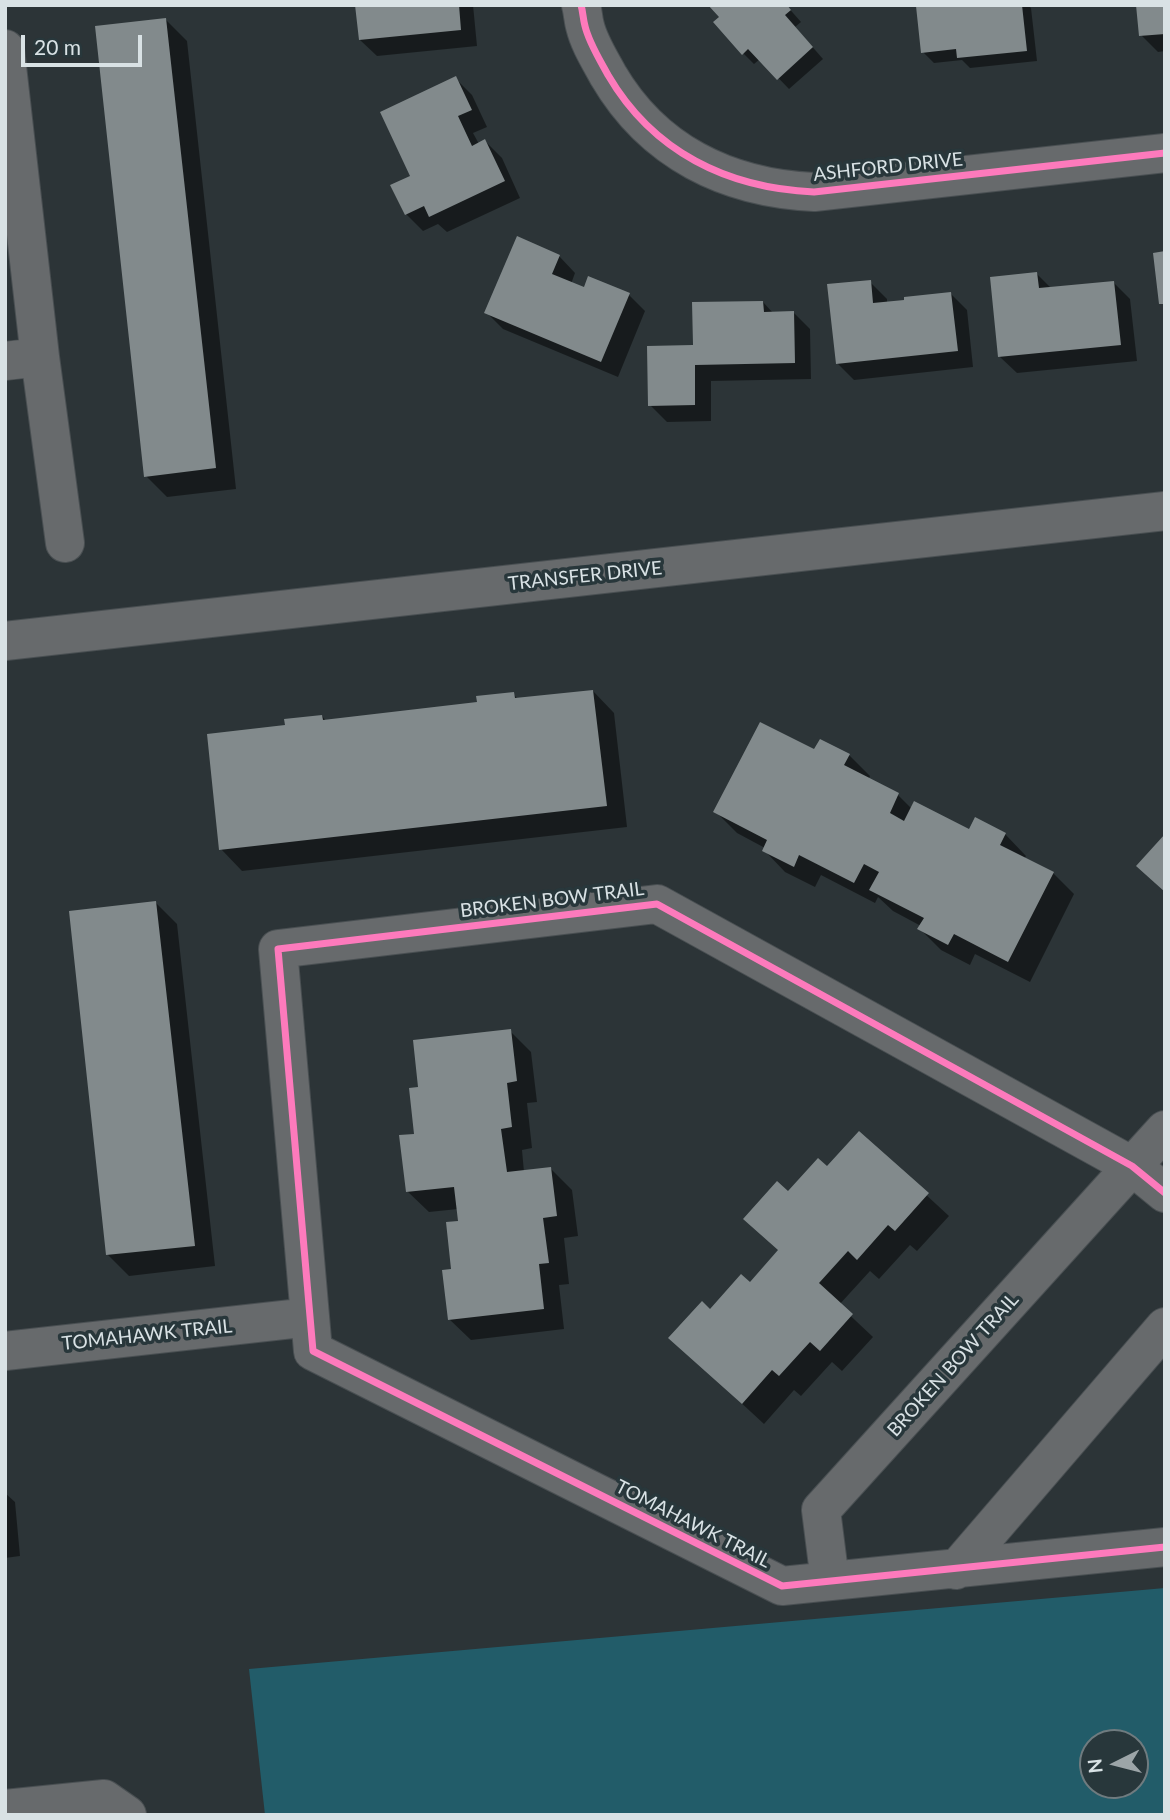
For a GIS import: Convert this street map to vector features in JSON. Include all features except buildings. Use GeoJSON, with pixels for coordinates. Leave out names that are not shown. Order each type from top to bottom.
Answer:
{"type":"FeatureCollection","features":[{"type":"Feature","properties":{"kind":"street","name":"ASHFORD DRIVE"},"geometry":{"type":"LineString","coordinates":[[581,5],[585,27],[596,54],[625,103],[649,129],[698,164],[755,185],[796,191],[835,190],[1165,153]]}},
{"type":"Feature","properties":{"kind":"street"},"geometry":{"type":"LineString","coordinates":[[5,48],[23,359],[65,543]]}},
{"type":"Feature","properties":{"kind":"street","name":"TRANSFER DRIVE"},"geometry":{"type":"LineString","coordinates":[[5,640],[1165,511]]}},
{"type":"Feature","properties":{"kind":"street","name":"BROKEN BOW TRAIL"},"geometry":{"type":"LineString","coordinates":[[310,1317],[278,949],[657,904],[1132,1166],[1165,1194]]}},
{"type":"Feature","properties":{"kind":"street","name":"BROKEN BOW TRAIL"},"geometry":{"type":"LineString","coordinates":[[830,1581],[821,1510],[1165,1130]]}},
{"type":"Feature","properties":{"kind":"street","name":"TOMAHAWK TRAIL"},"geometry":{"type":"LineString","coordinates":[[5,1351],[310,1317],[313,1351],[782,1586],[1165,1547]]}},
{"type":"Feature","properties":{"kind":"street"},"geometry":{"type":"LineString","coordinates":[[956,1570],[1165,1327]]}},
{"type":"Feature","properties":{"kind":"street"},"geometry":{"type":"LineString","coordinates":[[5,1809],[59,1809],[104,1799],[127,1815]]}},
{"type":"Feature","properties":{"kind":"shaded area"},"geometry":{"type":"Polygon","coordinates":[[[1165,1588],[1165,1815],[265,1815],[249,1669],[1165,1588]]]}},
{"type":"Feature","properties":{"kind":"cycle path"},"geometry":{"type":"LineString","coordinates":[[581,5],[584,23],[598,57],[626,102],[647,125],[670,145],[695,161],[722,174],[751,183],[814,192],[1165,153]]}},
{"type":"Feature","properties":{"kind":"cycle path"},"geometry":{"type":"LineString","coordinates":[[1165,1193],[1132,1166],[657,904],[278,949],[313,1351],[782,1586],[1165,1547]]}}]}
